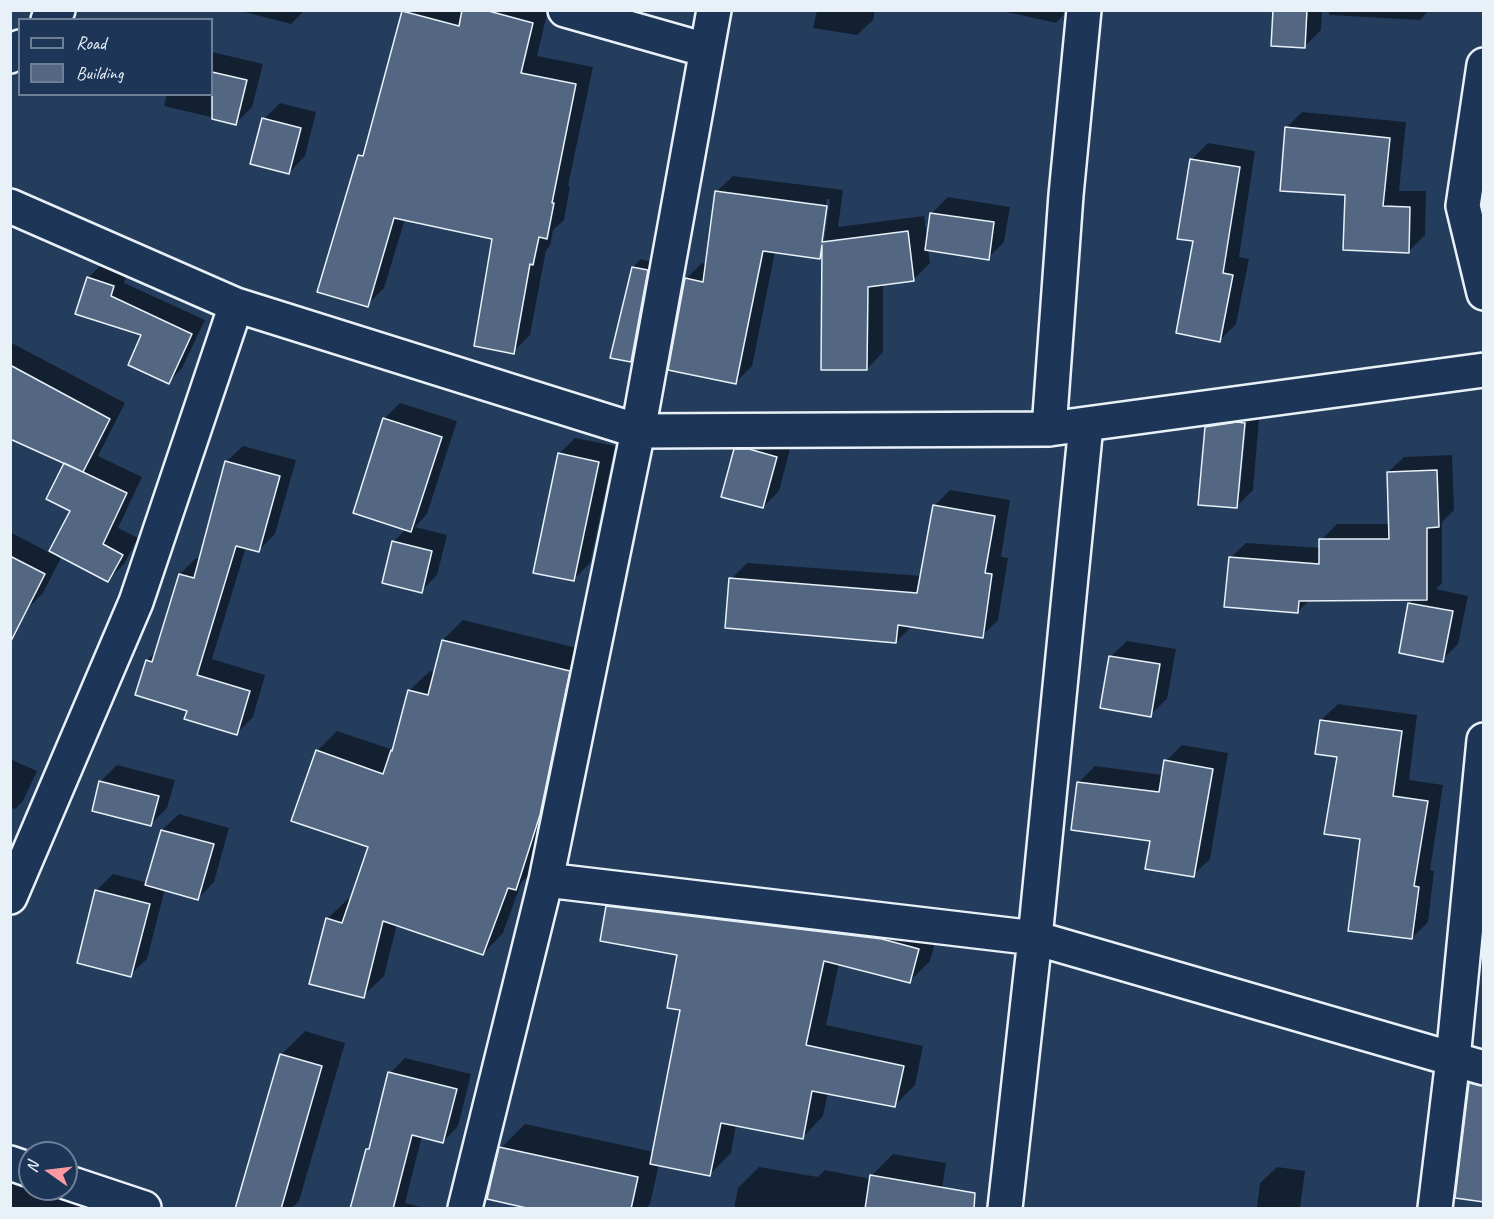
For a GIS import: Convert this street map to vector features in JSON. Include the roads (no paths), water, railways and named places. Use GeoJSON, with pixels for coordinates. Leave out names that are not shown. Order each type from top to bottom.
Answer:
{"type":"FeatureCollection","features":[{"type":"Feature","properties":{"kind":"street"},"geometry":{"type":"LineString","coordinates":[[565,10],[706,50]]}},
{"type":"Feature","properties":{"kind":"street"},"geometry":{"type":"LineString","coordinates":[[465,1209],[546,880],[638,431],[714,10]]}},
{"type":"Feature","properties":{"kind":"street"},"geometry":{"type":"LineString","coordinates":[[1049,429],[1066,195],[1084,10]]}},
{"type":"Feature","properties":{"kind":"street"},"geometry":{"type":"LineString","coordinates":[[1484,65],[1462,206],[1484,293]]}},
{"type":"Feature","properties":{"kind":"street"},"geometry":{"type":"LineString","coordinates":[[10,206],[236,305],[638,431],[1049,429],[1484,370]]}},
{"type":"Feature","properties":{"kind":"street"},"geometry":{"type":"LineString","coordinates":[[10,897],[136,602],[236,305]]}},
{"type":"Feature","properties":{"kind":"street"},"geometry":{"type":"LineString","coordinates":[[1005,1209],[1035,938],[1086,425]]}},
{"type":"Feature","properties":{"kind":"street"},"geometry":{"type":"LineString","coordinates":[[1435,1209],[1453,1059],[1484,740]]}},
{"type":"Feature","properties":{"kind":"street"},"geometry":{"type":"LineString","coordinates":[[546,880],[1035,938],[1484,1068]]}},
{"type":"Feature","properties":{"kind":"street"},"geometry":{"type":"LineString","coordinates":[[78,1186],[144,1209]]}}]}
